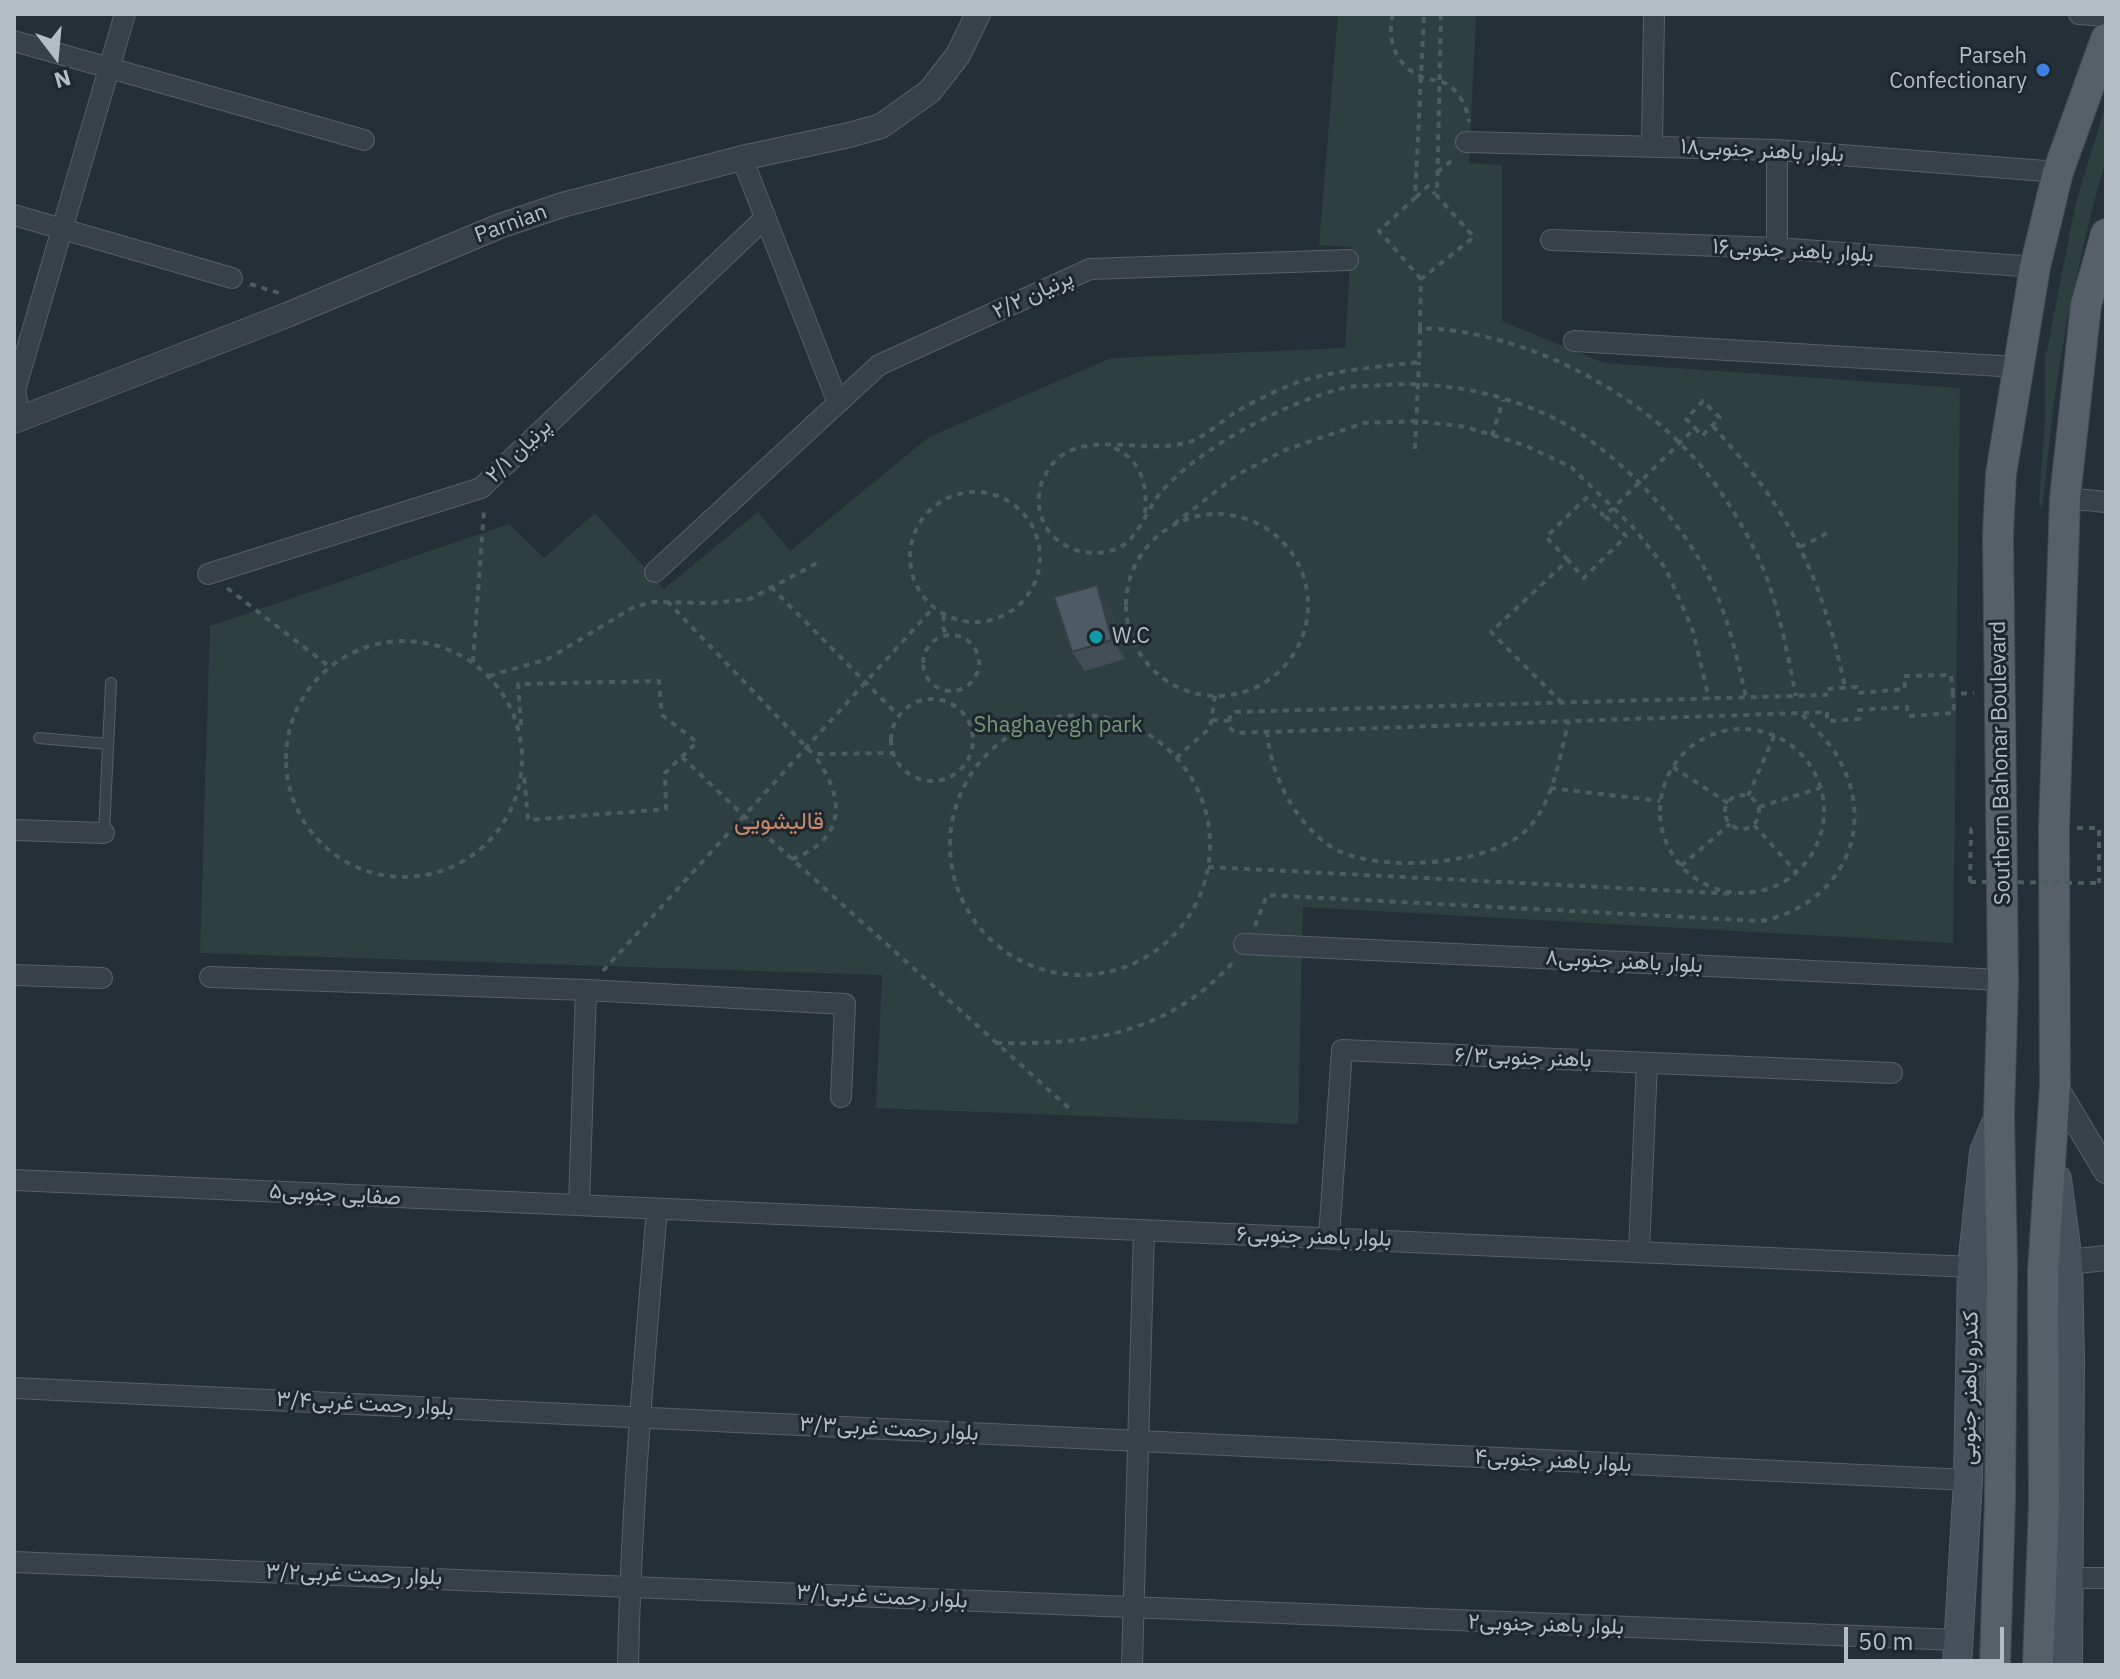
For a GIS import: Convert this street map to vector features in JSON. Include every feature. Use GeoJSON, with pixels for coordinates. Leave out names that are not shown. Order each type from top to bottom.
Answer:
{"type":"FeatureCollection","features":[{"type":"Feature","properties":{"kind":"main road","name":"Southern Bahonar Boulevard"},"geometry":{"type":"LineString","coordinates":[[1995,1665],[2002,1267],[1999,1115],[2003,980],[1998,534],[2001,474],[2035,267],[2058,172],[2106,39]]}},
{"type":"Feature","properties":{"kind":"main road"},"geometry":{"type":"LineString","coordinates":[[2038,1665],[2044,1505],[2043,1272],[2055,1086],[2054,829],[2065,498],[2086,305],[2106,234]]}},
{"type":"Feature","properties":{"kind":"main road","name":"کندرو باهنر جنوبی"},"geometry":{"type":"LineString","coordinates":[[1954,1657],[1968,1480],[1972,1267],[1984,1152],[1999,1115]]}},
{"type":"Feature","properties":{"kind":"main road"},"geometry":{"type":"LineString","coordinates":[[2053,1143],[2068,1262],[2068,1665]]}},
{"type":"Feature","properties":{"kind":"street"},"geometry":{"type":"LineString","coordinates":[[16,417],[15,390],[125,14]]}},
{"type":"Feature","properties":{"kind":"street","name":"Parnian"},"geometry":{"type":"LineString","coordinates":[[16,417],[313,304],[500,226],[562,205],[881,126],[930,91],[958,55],[978,14]]}},
{"type":"Feature","properties":{"kind":"street"},"geometry":{"type":"LineString","coordinates":[[1652,146],[1654,14]]}},
{"type":"Feature","properties":{"kind":"street"},"geometry":{"type":"LineString","coordinates":[[2079,14],[2106,16]]}},
{"type":"Feature","properties":{"kind":"street"},"geometry":{"type":"LineString","coordinates":[[14,41],[364,140]]}},
{"type":"Feature","properties":{"kind":"street","name":"۱۸بلوار باهنر جنوبی"},"geometry":{"type":"LineString","coordinates":[[1466,142],[1777,150],[2058,172]]}},
{"type":"Feature","properties":{"kind":"street"},"geometry":{"type":"LineString","coordinates":[[1777,150],[1777,248]]}},
{"type":"Feature","properties":{"kind":"street"},"geometry":{"type":"LineString","coordinates":[[742,158],[838,403]]}},
{"type":"Feature","properties":{"kind":"street"},"geometry":{"type":"LineString","coordinates":[[14,215],[232,278]]}},
{"type":"Feature","properties":{"kind":"street","name":"پرنیان ۲/۱"},"geometry":{"type":"LineString","coordinates":[[208,574],[481,488],[765,218]]}},
{"type":"Feature","properties":{"kind":"street","name":"بلوار باهنر جنوبی۱۶"},"geometry":{"type":"LineString","coordinates":[[1551,240],[1777,248],[2035,267]]}},
{"type":"Feature","properties":{"kind":"street","name":"پرنیان ۲/۲"},"geometry":{"type":"LineString","coordinates":[[655,572],[879,365],[1090,269],[1348,260]]}},
{"type":"Feature","properties":{"kind":"street"},"geometry":{"type":"LineString","coordinates":[[1574,341],[2018,367]]}},
{"type":"Feature","properties":{"kind":"street"},"geometry":{"type":"LineString","coordinates":[[2065,498],[2106,502]]}},
{"type":"Feature","properties":{"kind":"street"},"geometry":{"type":"LineString","coordinates":[[14,830],[104,833]]}},
{"type":"Feature","properties":{"kind":"street","name":"۸بلوار باهنر جنوبی"},"geometry":{"type":"LineString","coordinates":[[1244,944],[2003,980]]}},
{"type":"Feature","properties":{"kind":"street"},"geometry":{"type":"LineString","coordinates":[[14,975],[102,978]]}},
{"type":"Feature","properties":{"kind":"street"},"geometry":{"type":"LineString","coordinates":[[210,977],[586,990],[845,1004],[841,1097]]}},
{"type":"Feature","properties":{"kind":"street"},"geometry":{"type":"LineString","coordinates":[[579,1205],[586,990]]}},
{"type":"Feature","properties":{"kind":"street","name":"۶/۳باهنر جنوبی"},"geometry":{"type":"LineString","coordinates":[[1329,1237],[1342,1050],[1892,1073]]}},
{"type":"Feature","properties":{"kind":"street"},"geometry":{"type":"LineString","coordinates":[[1639,1251],[1647,1063]]}},
{"type":"Feature","properties":{"kind":"street"},"geometry":{"type":"LineString","coordinates":[[2055,1086],[2106,1171]]}},
{"type":"Feature","properties":{"kind":"street","name":"صفایی جنوبی۵"},"geometry":{"type":"LineString","coordinates":[[14,1180],[657,1209]]}},
{"type":"Feature","properties":{"kind":"street"},"geometry":{"type":"LineString","coordinates":[[628,1665],[640,1416],[657,1209]]}},
{"type":"Feature","properties":{"kind":"street","name":"بلوار باهنر جنوبی۶"},"geometry":{"type":"LineString","coordinates":[[657,1209],[1972,1267]]}},
{"type":"Feature","properties":{"kind":"street"},"geometry":{"type":"LineString","coordinates":[[1132,1665],[1144,1230]]}},
{"type":"Feature","properties":{"kind":"street"},"geometry":{"type":"LineString","coordinates":[[2068,1262],[2106,1258]]}},
{"type":"Feature","properties":{"kind":"street","name":"بلوار رحمت غربی۳/۴"},"geometry":{"type":"LineString","coordinates":[[14,1388],[640,1416]]}},
{"type":"Feature","properties":{"kind":"street","name":"بلوار رحمت غربی۳/۳"},"geometry":{"type":"LineString","coordinates":[[640,1416],[1138,1442]]}},
{"type":"Feature","properties":{"kind":"street","name":"بلوار باهنر جنوبی۴"},"geometry":{"type":"LineString","coordinates":[[1138,1442],[1968,1480]]}},
{"type":"Feature","properties":{"kind":"street","name":"بلوار رحمت غربی۳/۲"},"geometry":{"type":"LineString","coordinates":[[14,1562],[630,1585]]}},
{"type":"Feature","properties":{"kind":"street"},"geometry":{"type":"LineString","coordinates":[[2070,1578],[2106,1578]]}},
{"type":"Feature","properties":{"kind":"street","name":"بلوار رحمت غربی۳/۱"},"geometry":{"type":"LineString","coordinates":[[630,1585],[1133,1609]]}},
{"type":"Feature","properties":{"kind":"street","name":"بلوار باهنر جنوبی۲"},"geometry":{"type":"LineString","coordinates":[[1133,1609],[1954,1657]]}},
{"type":"Feature","properties":{"kind":"lane"},"geometry":{"type":"LineString","coordinates":[[104,833],[111,683]]}},
{"type":"Feature","properties":{"kind":"lane"},"geometry":{"type":"LineString","coordinates":[[39,738],[108,744]]}},
{"type":"Feature","properties":{"kind":"path"},"geometry":{"type":"LineString","coordinates":[[1393,14],[1389,30],[1393,49],[1401,62],[1421,77],[1448,85],[1465,105],[1469,119],[1466,142],[1454,159],[1437,172]]}},
{"type":"Feature","properties":{"kind":"path"},"geometry":{"type":"LineString","coordinates":[[1415,198],[1424,14]]}},
{"type":"Feature","properties":{"kind":"path"},"geometry":{"type":"LineString","coordinates":[[1421,279],[1379,231],[1428,186],[1437,196]]}},
{"type":"Feature","properties":{"kind":"path"},"geometry":{"type":"LineString","coordinates":[[232,278],[313,304]]}},
{"type":"Feature","properties":{"kind":"path"},"geometry":{"type":"LineString","coordinates":[[1415,449],[1420,328]]}},
{"type":"Feature","properties":{"kind":"path"},"geometry":{"type":"LineString","coordinates":[[1419,362],[1328,373],[1279,390],[1239,410],[1187,443],[1073,447],[1047,471],[1040,488],[1043,521],[1064,545],[1091,554],[1116,549],[1138,530],[1163,489],[1216,445],[1280,411],[1346,388],[1419,382],[1503,400],[1544,413],[1587,439],[1639,483],[1674,522],[1700,560],[1714,588],[1734,642],[1746,697]]}},
{"type":"Feature","properties":{"kind":"path"},"geometry":{"type":"LineString","coordinates":[[1492,436],[1503,400]]}},
{"type":"Feature","properties":{"kind":"path"},"geometry":{"type":"LineString","coordinates":[[1703,401],[1720,418],[1702,436],[1695,428],[1686,419],[1703,401]]}},
{"type":"Feature","properties":{"kind":"path"},"geometry":{"type":"LineString","coordinates":[[1174,524],[1203,514],[1233,514],[1261,524],[1285,542],[1301,567],[1309,596],[1307,625],[1295,653],[1276,675],[1250,691],[1215,696],[1190,693],[1162,679],[1141,657],[1128,629],[1125,599],[1133,569],[1149,543],[1237,475],[1285,450],[1364,423],[1417,421],[1466,427],[1524,445],[1571,467],[1633,527],[1666,569],[1693,631],[1709,699]]}},
{"type":"Feature","properties":{"kind":"path"},"geometry":{"type":"LineString","coordinates":[[1713,425],[1756,478],[1800,547],[1829,623],[1845,688]]}},
{"type":"Feature","properties":{"kind":"path"},"geometry":{"type":"LineString","coordinates":[[1605,516],[1695,428]]}},
{"type":"Feature","properties":{"kind":"path"},"geometry":{"type":"LineString","coordinates":[[1109,446],[1122,452],[1142,474],[1146,488],[1145,516]]}},
{"type":"Feature","properties":{"kind":"path"},"geometry":{"type":"LineString","coordinates":[[473,662],[486,483]]}},
{"type":"Feature","properties":{"kind":"path"},"geometry":{"type":"LineString","coordinates":[[965,492],[986,493],[1006,500],[1023,513],[1032,526],[1040,552],[1038,573],[1029,593],[1014,608],[995,618],[974,622],[945,614],[919,591],[911,572],[910,551],[915,530],[927,512],[944,499],[965,492]]}},
{"type":"Feature","properties":{"kind":"path"},"geometry":{"type":"LineString","coordinates":[[1586,498],[1626,536],[1584,578],[1568,560],[1546,537],[1586,498]]}},
{"type":"Feature","properties":{"kind":"path"},"geometry":{"type":"LineString","coordinates":[[1032,526],[1043,521]]}},
{"type":"Feature","properties":{"kind":"path"},"geometry":{"type":"LineString","coordinates":[[1800,547],[1830,532]]}},
{"type":"Feature","properties":{"kind":"path"},"geometry":{"type":"LineString","coordinates":[[1562,703],[1491,632],[1568,560]]}},
{"type":"Feature","properties":{"kind":"path"},"geometry":{"type":"LineString","coordinates":[[489,676],[548,659],[632,608],[652,602],[712,603],[750,599],[819,562]]}},
{"type":"Feature","properties":{"kind":"path"},"geometry":{"type":"LineString","coordinates":[[208,574],[330,667]]}},
{"type":"Feature","properties":{"kind":"path"},"geometry":{"type":"LineString","coordinates":[[771,587],[899,716]]}},
{"type":"Feature","properties":{"kind":"path"},"geometry":{"type":"LineString","coordinates":[[667,601],[824,768],[835,793],[836,818],[817,847],[792,859]]}},
{"type":"Feature","properties":{"kind":"path"},"geometry":{"type":"LineString","coordinates":[[586,990],[934,607]]}},
{"type":"Feature","properties":{"kind":"path"},"geometry":{"type":"LineString","coordinates":[[945,614],[943,627],[946,635]]}},
{"type":"Feature","properties":{"kind":"path"},"geometry":{"type":"LineString","coordinates":[[946,635],[960,636],[975,648],[979,666],[971,683],[963,689],[943,690],[929,682],[922,665],[927,647],[933,640],[946,635]]}},
{"type":"Feature","properties":{"kind":"path"},"geometry":{"type":"LineString","coordinates":[[522,732],[506,697],[473,662],[448,648],[410,640],[372,644],[337,661],[309,687],[290,723],[285,762],[292,801],[313,836],[343,861],[381,875],[421,876],[459,864],[491,840],[513,808],[524,770]]}},
{"type":"Feature","properties":{"kind":"path"},"geometry":{"type":"LineString","coordinates":[[1951,675],[1954,713],[1908,716],[1907,707],[1859,710],[1859,719],[1827,721],[1827,712],[1238,733],[1232,730],[1229,721],[1230,715],[1235,712],[1746,697],[1826,695],[1825,689],[1857,687],[1858,693],[1905,689],[1904,676],[1951,675]]}},
{"type":"Feature","properties":{"kind":"path"},"geometry":{"type":"LineString","coordinates":[[659,681],[662,715],[697,742],[665,773],[666,809],[528,820],[524,770],[518,684],[659,681]]}},
{"type":"Feature","properties":{"kind":"path"},"geometry":{"type":"LineString","coordinates":[[941,700],[943,690]]}},
{"type":"Feature","properties":{"kind":"path"},"geometry":{"type":"LineString","coordinates":[[1953,694],[2000,691]]}},
{"type":"Feature","properties":{"kind":"path"},"geometry":{"type":"LineString","coordinates":[[1176,758],[1205,735],[1212,720],[1215,696]]}},
{"type":"Feature","properties":{"kind":"path"},"geometry":{"type":"LineString","coordinates":[[924,699],[941,700],[951,703],[969,721],[973,749],[968,762],[958,772],[932,782],[906,773],[896,762],[890,736],[899,716],[912,704],[924,699]]}},
{"type":"Feature","properties":{"kind":"path"},"geometry":{"type":"LineString","coordinates":[[996,1043],[1073,1042],[1112,1035],[1149,1023],[1181,1007],[1214,984],[1236,958],[1259,919],[1267,895],[1761,921],[1789,913],[1816,897],[1831,882],[1848,855],[1854,828],[1855,807],[1851,785],[1840,759],[1801,713]]}},
{"type":"Feature","properties":{"kind":"path"},"geometry":{"type":"LineString","coordinates":[[1095,715],[1137,727],[1176,758],[1198,787],[1210,828],[1208,867],[1192,912],[1164,945],[1127,967],[1084,976],[1042,970],[1003,951],[973,921],[954,883],[948,840],[957,798],[967,781],[979,761],[1012,733],[1052,717],[1095,715]]}},
{"type":"Feature","properties":{"kind":"path"},"geometry":{"type":"LineString","coordinates":[[1740,715],[1741,730]]}},
{"type":"Feature","properties":{"kind":"path"},"geometry":{"type":"LineString","coordinates":[[1212,720],[1229,721]]}},
{"type":"Feature","properties":{"kind":"path"},"geometry":{"type":"LineString","coordinates":[[1267,731],[1269,755],[1277,780],[1309,827],[1331,847],[1361,858],[1420,864],[1462,860],[1522,834],[1538,816],[1550,788],[1569,721]]}},
{"type":"Feature","properties":{"kind":"path"},"geometry":{"type":"LineString","coordinates":[[1208,867],[1736,894],[1762,891],[1787,880],[1808,861],[1821,836],[1824,808],[1818,780],[1803,756],[1774,736],[1754,730],[1725,731],[1701,740],[1680,756],[1666,778],[1660,801],[1661,830],[1671,854],[1688,875],[1711,888],[1736,894]]}},
{"type":"Feature","properties":{"kind":"path"},"geometry":{"type":"LineString","coordinates":[[1748,796],[1774,736]]}},
{"type":"Feature","properties":{"kind":"path"},"geometry":{"type":"LineString","coordinates":[[813,754],[893,753]]}},
{"type":"Feature","properties":{"kind":"path"},"geometry":{"type":"LineString","coordinates":[[682,757],[1070,1109]]}},
{"type":"Feature","properties":{"kind":"path"},"geometry":{"type":"LineString","coordinates":[[1673,767],[1728,803]]}},
{"type":"Feature","properties":{"kind":"path"},"geometry":{"type":"LineString","coordinates":[[958,772],[967,781]]}},
{"type":"Feature","properties":{"kind":"path"},"geometry":{"type":"LineString","coordinates":[[1550,788],[1660,801]]}},
{"type":"Feature","properties":{"kind":"path"},"geometry":{"type":"LineString","coordinates":[[1759,807],[1820,788]]}},
{"type":"Feature","properties":{"kind":"path"},"geometry":{"type":"LineString","coordinates":[[1748,796],[1759,807],[1759,816],[1754,825],[1743,829],[1730,824],[1725,816],[1728,803],[1734,797],[1748,796]]}},
{"type":"Feature","properties":{"kind":"path"},"geometry":{"type":"LineString","coordinates":[[1681,866],[1730,824]]}},
{"type":"Feature","properties":{"kind":"path"},"geometry":{"type":"LineString","coordinates":[[1754,825],[1796,872]]}},
{"type":"Feature","properties":{"kind":"path"},"geometry":{"type":"LineString","coordinates":[[1971,829],[1970,882],[2099,883],[2099,828]]}},
{"type":"Feature","properties":{"kind":"green space","name":"Shaghayegh park"},"geometry":{"type":"Polygon","coordinates":[[[1338,14],[1476,14],[1469,163],[1502,165],[1502,321],[1604,363],[1960,388],[1953,943],[1303,907],[1298,1124],[876,1108],[882,975],[200,953],[210,626],[509,524],[544,558],[595,513],[664,589],[758,512],[790,551],[929,437],[1111,358],[1345,348],[1351,247],[1319,245],[1338,14]]]}},
{"type":"Feature","properties":{"kind":"green space"},"geometry":{"type":"Polygon","coordinates":[[[2106,104],[2106,159],[2067,320],[2042,510],[2039,502],[2045,419],[2045,360],[2076,202],[2106,104]]]}},
{"type":"Feature","properties":{"kind":"building"},"geometry":{"type":"Polygon","coordinates":[[[1097,585],[1112,640],[1072,652],[1054,597],[1097,585]]]}},
{"type":"Feature","properties":{"kind":"place","name":"Parseh Confectionary"},"geometry":{"type":"Point","coordinates":[2043,70]}},
{"type":"Feature","properties":{"kind":"place","name":"W.C"},"geometry":{"type":"Point","coordinates":[1096,637]}},
{"type":"Feature","properties":{"kind":"district","name":"قالیشویی"},"geometry":{"type":"Point","coordinates":[779,822]}}]}
